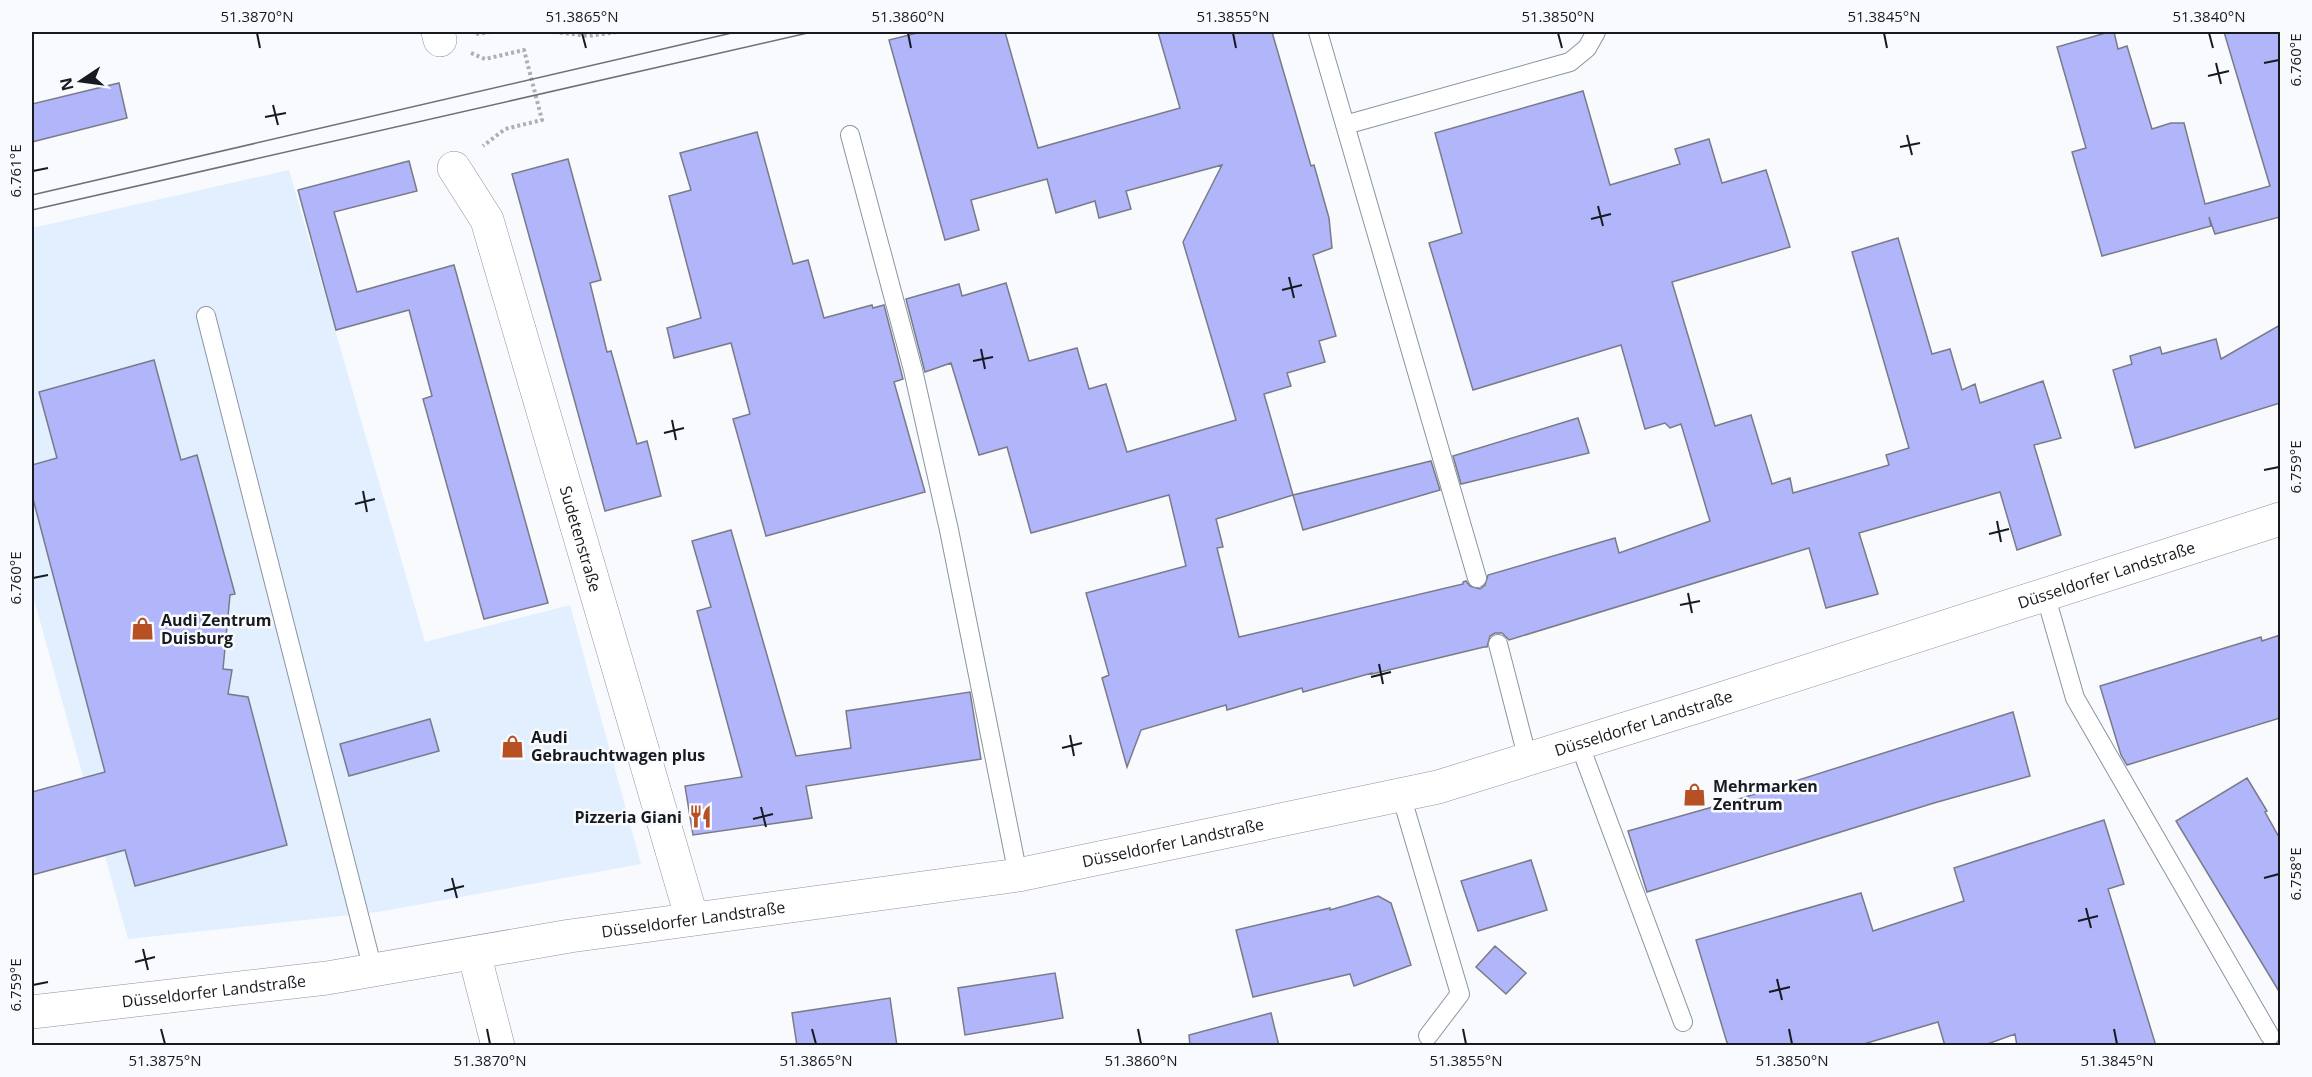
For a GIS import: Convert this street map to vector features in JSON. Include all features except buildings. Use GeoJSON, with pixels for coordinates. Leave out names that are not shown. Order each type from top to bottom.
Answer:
{"type":"FeatureCollection","features":[{"type":"Feature","properties":{"kind":"main road","name":"Sudetenstraße"},"geometry":{"type":"LineString","coordinates":[[454,168],[487,220],[692,919]]}},
{"type":"Feature","properties":{"kind":"main road","name":"Düsseldorfer Landstraße"},"geometry":{"type":"LineString","coordinates":[[32,1012],[327,978],[570,936],[1017,875],[1438,787],[2280,519]]}},
{"type":"Feature","properties":{"kind":"main road"},"geometry":{"type":"LineString","coordinates":[[474,953],[498,1046]]}},
{"type":"Feature","properties":{"kind":"lane"},"geometry":{"type":"LineString","coordinates":[[1318,32],[1477,578]]}},
{"type":"Feature","properties":{"kind":"lane"},"geometry":{"type":"LineString","coordinates":[[1345,124],[1570,62],[1587,48],[1596,32]]}},
{"type":"Feature","properties":{"kind":"lane"},"geometry":{"type":"LineString","coordinates":[[850,135],[913,370],[949,530],[1017,875]]}},
{"type":"Feature","properties":{"kind":"lane"},"geometry":{"type":"LineString","coordinates":[[206,316],[373,970]]}},
{"type":"Feature","properties":{"kind":"lane"},"geometry":{"type":"LineString","coordinates":[[2045,594],[2075,698],[2270,1036]]}},
{"type":"Feature","properties":{"kind":"lane"},"geometry":{"type":"LineString","coordinates":[[1498,644],[1528,760]]}},
{"type":"Feature","properties":{"kind":"lane"},"geometry":{"type":"LineString","coordinates":[[1579,743],[1683,1022]]}},
{"type":"Feature","properties":{"kind":"lane"},"geometry":{"type":"LineString","coordinates":[[1401,795],[1460,994],[1428,1036]]}},
{"type":"Feature","properties":{"kind":"path"},"geometry":{"type":"LineString","coordinates":[[554,32],[589,36],[616,32]]}},
{"type":"Feature","properties":{"kind":"path"},"geometry":{"type":"LineString","coordinates":[[485,59],[524,50],[542,120],[505,129]]}},
{"type":"Feature","properties":{"kind":"shaded area"},"geometry":{"type":"Polygon","coordinates":[[[289,170],[425,642],[570,605],[641,864],[378,912],[128,939],[32,592],[32,228],[289,170]]]}},
{"type":"Feature","properties":{"kind":"tram line"},"geometry":{"type":"LineString","coordinates":[[32,195],[736,32]]}},
{"type":"Feature","properties":{"kind":"tram line"},"geometry":{"type":"LineString","coordinates":[[32,210],[812,32]]}},
{"type":"Feature","properties":{"kind":"place","name":"Audi Zentrum Duisburg"},"geometry":{"type":"Point","coordinates":[143,629]}},
{"type":"Feature","properties":{"kind":"place","name":"Audi Gebrauchtwagen plus"},"geometry":{"type":"Point","coordinates":[513,746]}},
{"type":"Feature","properties":{"kind":"place","name":"Mehrmarken Zentrum"},"geometry":{"type":"Point","coordinates":[1695,795]}},
{"type":"Feature","properties":{"kind":"place","name":"Pizzeria Giani"},"geometry":{"type":"Point","coordinates":[700,817]}}]}
